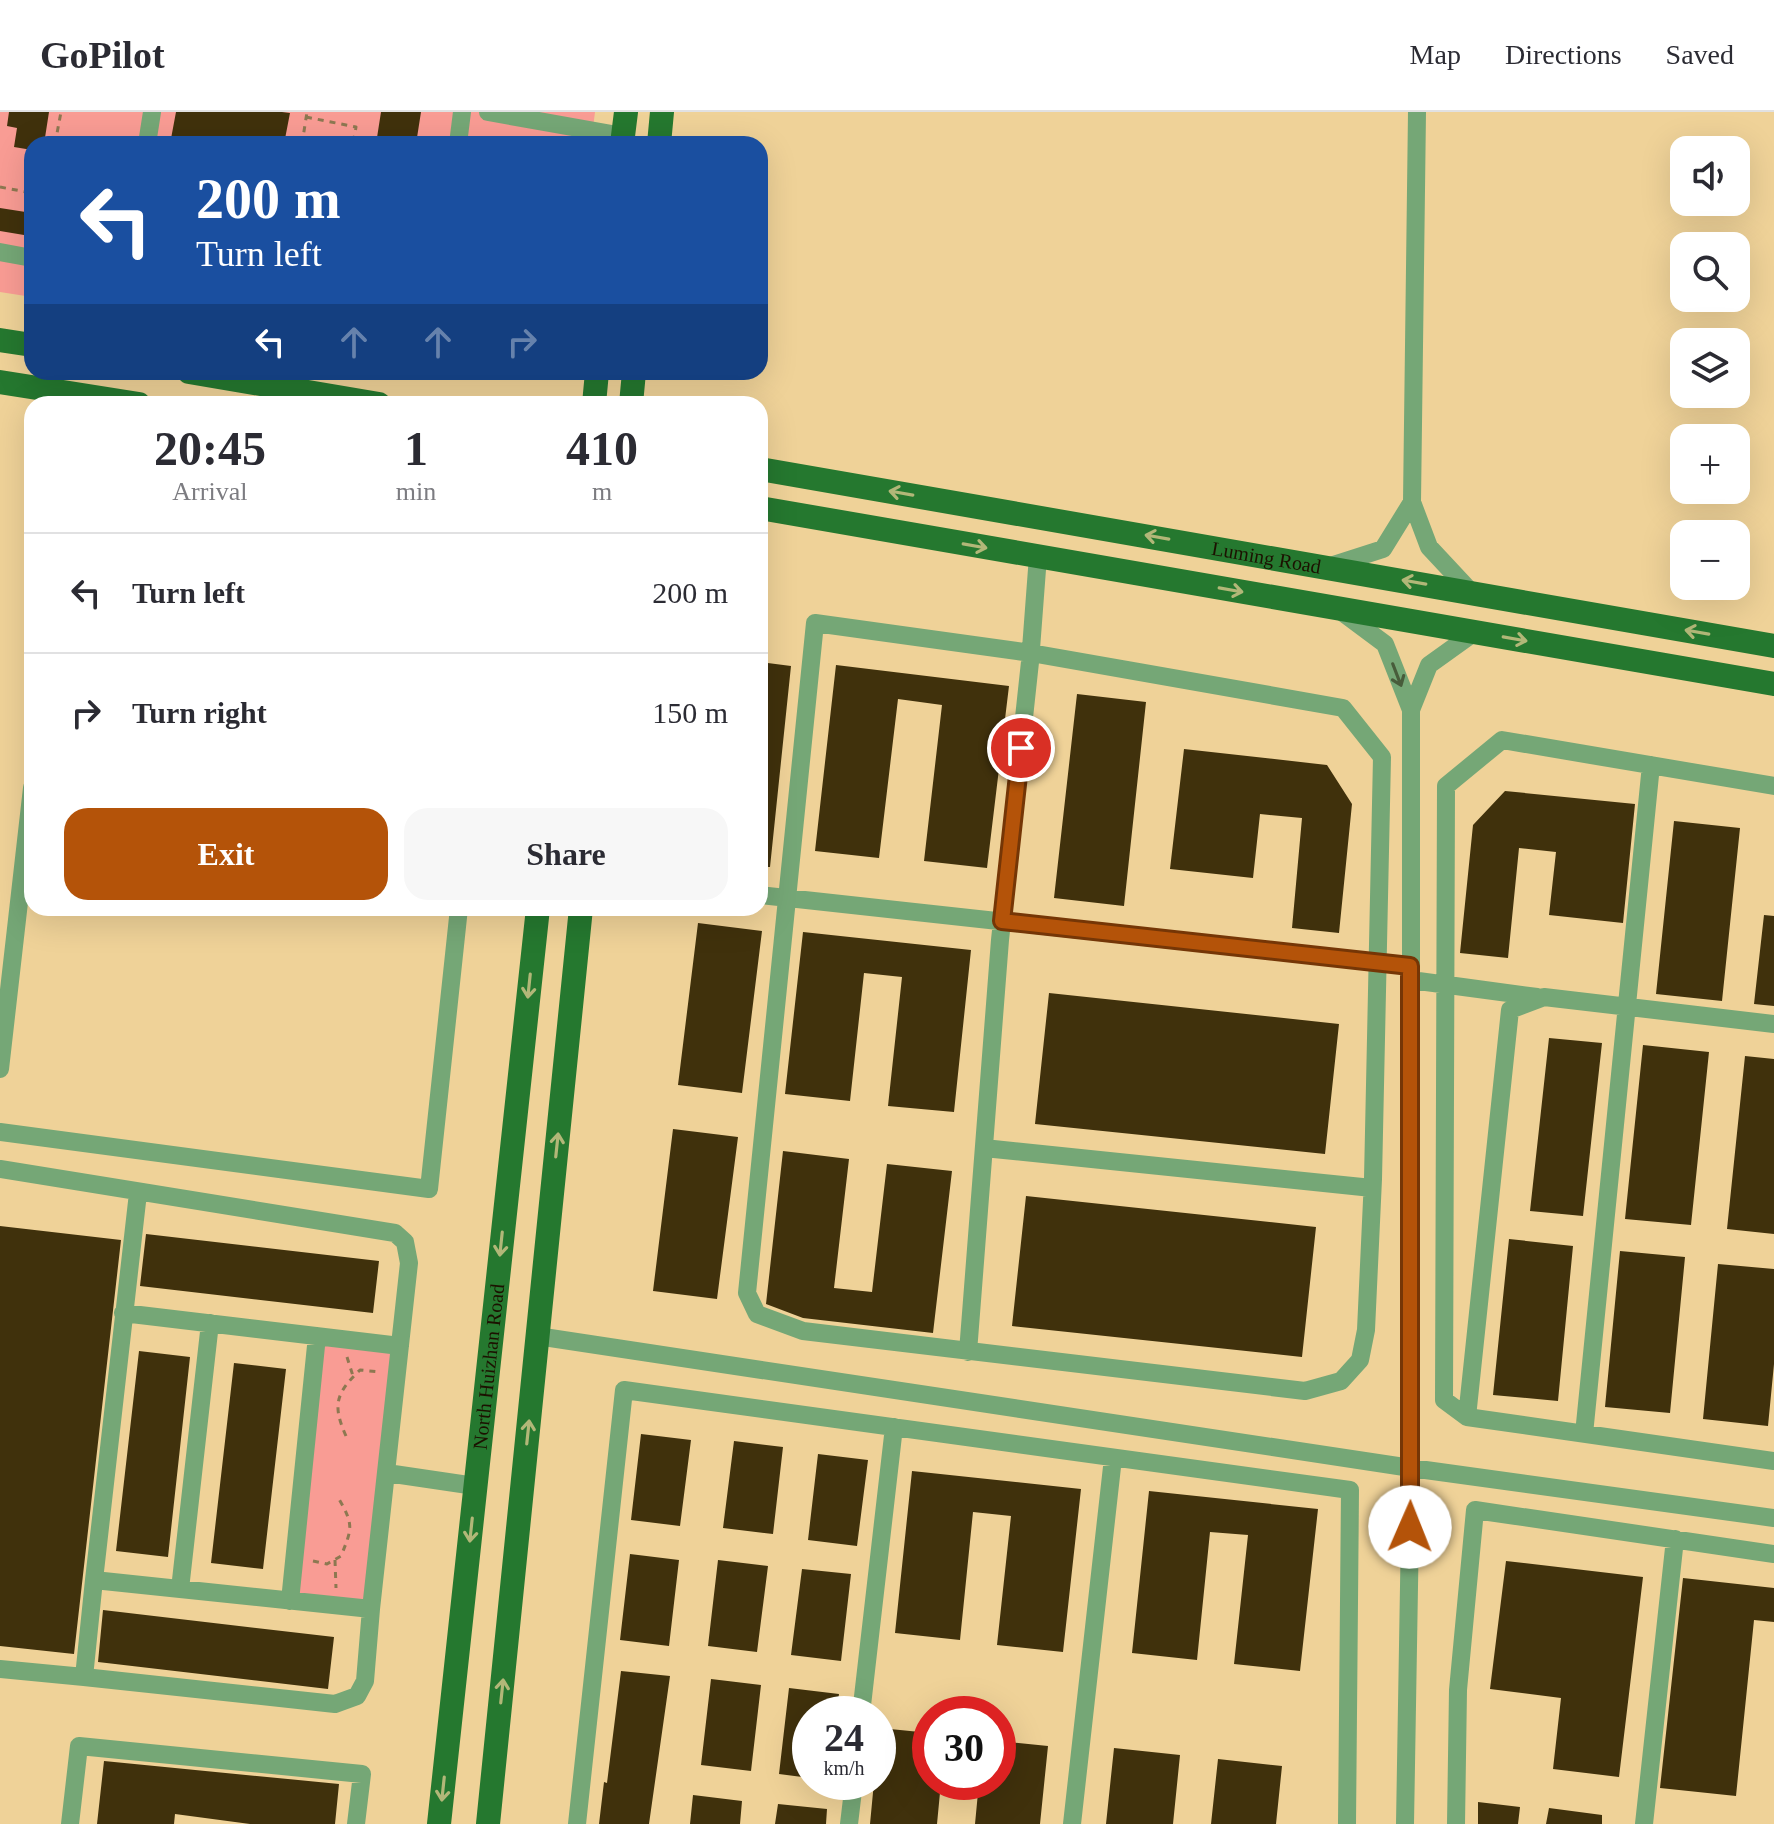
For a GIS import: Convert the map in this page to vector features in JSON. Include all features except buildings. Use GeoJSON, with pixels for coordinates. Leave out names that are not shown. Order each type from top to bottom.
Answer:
{"type":"FeatureCollection","features":[{"type":"Feature","properties":{"kind":"main road"},"geometry":{"type":"LineString","coordinates":[[660,136],[662,112]]}},
{"type":"Feature","properties":{"kind":"main road"},"geometry":{"type":"LineString","coordinates":[[0,340],[24,344]]}},
{"type":"Feature","properties":{"kind":"main road"},"geometry":{"type":"LineString","coordinates":[[236,380],[332,396]]}},
{"type":"Feature","properties":{"kind":"main road"},"geometry":{"type":"LineString","coordinates":[[0,382],[66,396]]}},
{"type":"Feature","properties":{"kind":"main road","name":"Luming Road"},"geometry":{"type":"LineString","coordinates":[[768,470],[1774,646]]}},
{"type":"Feature","properties":{"kind":"main road","name":"Luming Road"},"geometry":{"type":"LineString","coordinates":[[768,509],[1774,684]]}},
{"type":"Feature","properties":{"kind":"main road","name":"North Huizhan Road"},"geometry":{"type":"LineString","coordinates":[[439,1824],[537,916]]}},
{"type":"Feature","properties":{"kind":"main road"},"geometry":{"type":"LineString","coordinates":[[488,1824],[580,916]]}},
{"type":"Feature","properties":{"kind":"street"},"geometry":{"type":"LineString","coordinates":[[148,136],[152,112]]}},
{"type":"Feature","properties":{"kind":"street"},"geometry":{"type":"LineString","coordinates":[[459,136],[462,112]]}},
{"type":"Feature","properties":{"kind":"street"},"geometry":{"type":"LineString","coordinates":[[488,112],[624,131]]}},
{"type":"Feature","properties":{"kind":"street"},"geometry":{"type":"LineString","coordinates":[[1417,112],[1412,502],[1429,547],[1471,592]]}},
{"type":"Feature","properties":{"kind":"street"},"geometry":{"type":"LineString","coordinates":[[0,252],[24,256]]}},
{"type":"Feature","properties":{"kind":"street"},"geometry":{"type":"LineString","coordinates":[[1327,567],[1383,549],[1412,502]]}},
{"type":"Feature","properties":{"kind":"street"},"geometry":{"type":"LineString","coordinates":[[968,1352],[1002,921],[1031,653],[1038,556]]}},
{"type":"Feature","properties":{"kind":"street"},"geometry":{"type":"LineString","coordinates":[[1335,608],[1385,644],[1411,710],[1411,1468],[1405,1824]]}},
{"type":"Feature","properties":{"kind":"street"},"geometry":{"type":"LineString","coordinates":[[815,623],[1031,653],[1343,708],[1382,757],[1366,1330],[1360,1360],[1341,1381],[1305,1391],[803,1331],[757,1314],[747,1293],[815,623]]}},
{"type":"Feature","properties":{"kind":"street"},"geometry":{"type":"LineString","coordinates":[[1411,710],[1429,665],[1475,632]]}},
{"type":"Feature","properties":{"kind":"street"},"geometry":{"type":"LineString","coordinates":[[1774,786],[1502,740],[1446,786],[1444,1400],[1467,1417],[1774,1461]]}},
{"type":"Feature","properties":{"kind":"street"},"geometry":{"type":"LineString","coordinates":[[1584,1434],[1651,765]]}},
{"type":"Feature","properties":{"kind":"street"},"geometry":{"type":"LineString","coordinates":[[0,1069],[24,858]]}},
{"type":"Feature","properties":{"kind":"street"},"geometry":{"type":"LineString","coordinates":[[768,896],[1378,961],[1445,986],[1774,1024]]}},
{"type":"Feature","properties":{"kind":"street"},"geometry":{"type":"LineString","coordinates":[[0,1132],[429,1189],[458,916]]}},
{"type":"Feature","properties":{"kind":"street"},"geometry":{"type":"LineString","coordinates":[[1467,1417],[1510,1010],[1544,997]]}},
{"type":"Feature","properties":{"kind":"street"},"geometry":{"type":"LineString","coordinates":[[984,1148],[1372,1188]]}},
{"type":"Feature","properties":{"kind":"street"},"geometry":{"type":"LineString","coordinates":[[0,1169],[395,1233],[405,1242],[409,1263],[365,1681],[357,1696],[335,1704],[0,1669]]}},
{"type":"Feature","properties":{"kind":"street"},"geometry":{"type":"LineString","coordinates":[[84,1677],[138,1193]]}},
{"type":"Feature","properties":{"kind":"street"},"geometry":{"type":"LineString","coordinates":[[123,1313],[400,1346]]}},
{"type":"Feature","properties":{"kind":"street"},"geometry":{"type":"LineString","coordinates":[[180,1589],[210,1323]]}},
{"type":"Feature","properties":{"kind":"street"},"geometry":{"type":"LineString","coordinates":[[290,1601],[317,1336]]}},
{"type":"Feature","properties":{"kind":"street"},"geometry":{"type":"LineString","coordinates":[[537,1336],[1411,1468],[1774,1518]]}},
{"type":"Feature","properties":{"kind":"street"},"geometry":{"type":"LineString","coordinates":[[577,1824],[624,1390],[1350,1490],[1347,1824]]}},
{"type":"Feature","properties":{"kind":"street"},"geometry":{"type":"LineString","coordinates":[[863,1696],[894,1427]]}},
{"type":"Feature","properties":{"kind":"street"},"geometry":{"type":"LineString","coordinates":[[1072,1824],[1113,1458]]}},
{"type":"Feature","properties":{"kind":"street"},"geometry":{"type":"LineString","coordinates":[[387,1473],[475,1486]]}},
{"type":"Feature","properties":{"kind":"street"},"geometry":{"type":"LineString","coordinates":[[1456,1824],[1458,1690],[1475,1510],[1774,1554]]}},
{"type":"Feature","properties":{"kind":"street"},"geometry":{"type":"LineString","coordinates":[[1644,1824],[1675,1539]]}},
{"type":"Feature","properties":{"kind":"street"},"geometry":{"type":"LineString","coordinates":[[94,1580],[371,1609]]}},
{"type":"Feature","properties":{"kind":"street"},"geometry":{"type":"LineString","coordinates":[[70,1824],[79,1746],[362,1774],[356,1824]]}},
{"type":"Feature","properties":{"kind":"street"},"geometry":{"type":"LineString","coordinates":[[849,1824],[852,1800]]}},
{"type":"Feature","properties":{"kind":"path"},"geometry":{"type":"LineString","coordinates":[[56,136],[61,112]]}},
{"type":"Feature","properties":{"kind":"path"},"geometry":{"type":"LineString","coordinates":[[303,136],[306,114],[356,127],[354,136]]}},
{"type":"Feature","properties":{"kind":"path"},"geometry":{"type":"LineString","coordinates":[[0,187],[24,192]]}},
{"type":"Feature","properties":{"kind":"path"},"geometry":{"type":"LineString","coordinates":[[346,1436],[336,1405],[345,1384],[360,1370],[380,1372],[396,1384]]}},
{"type":"Feature","properties":{"kind":"path"},"geometry":{"type":"LineString","coordinates":[[296,1540],[302,1553],[316,1563],[327,1564],[341,1556],[350,1533],[351,1520],[339,1499]]}},
{"type":"Feature","properties":{"kind":"path"},"geometry":{"type":"LineString","coordinates":[[335,1560],[336,1587],[348,1607]]}},
{"type":"Feature","properties":{"kind":"shaded area"},"geometry":{"type":"Polygon","coordinates":[[[0,112],[595,112],[592,136],[24,136],[24,296],[0,292],[0,112]]]}},
{"type":"Feature","properties":{"kind":"shaded area"},"geometry":{"type":"Polygon","coordinates":[[[317,1336],[400,1346],[371,1609],[290,1601],[317,1336]]]}},
{"type":"Feature","properties":{"kind":"route"},"geometry":{"type":"LineString","coordinates":[[1021,748],[1002,921],[1410,966],[1410,1527]]}}]}
